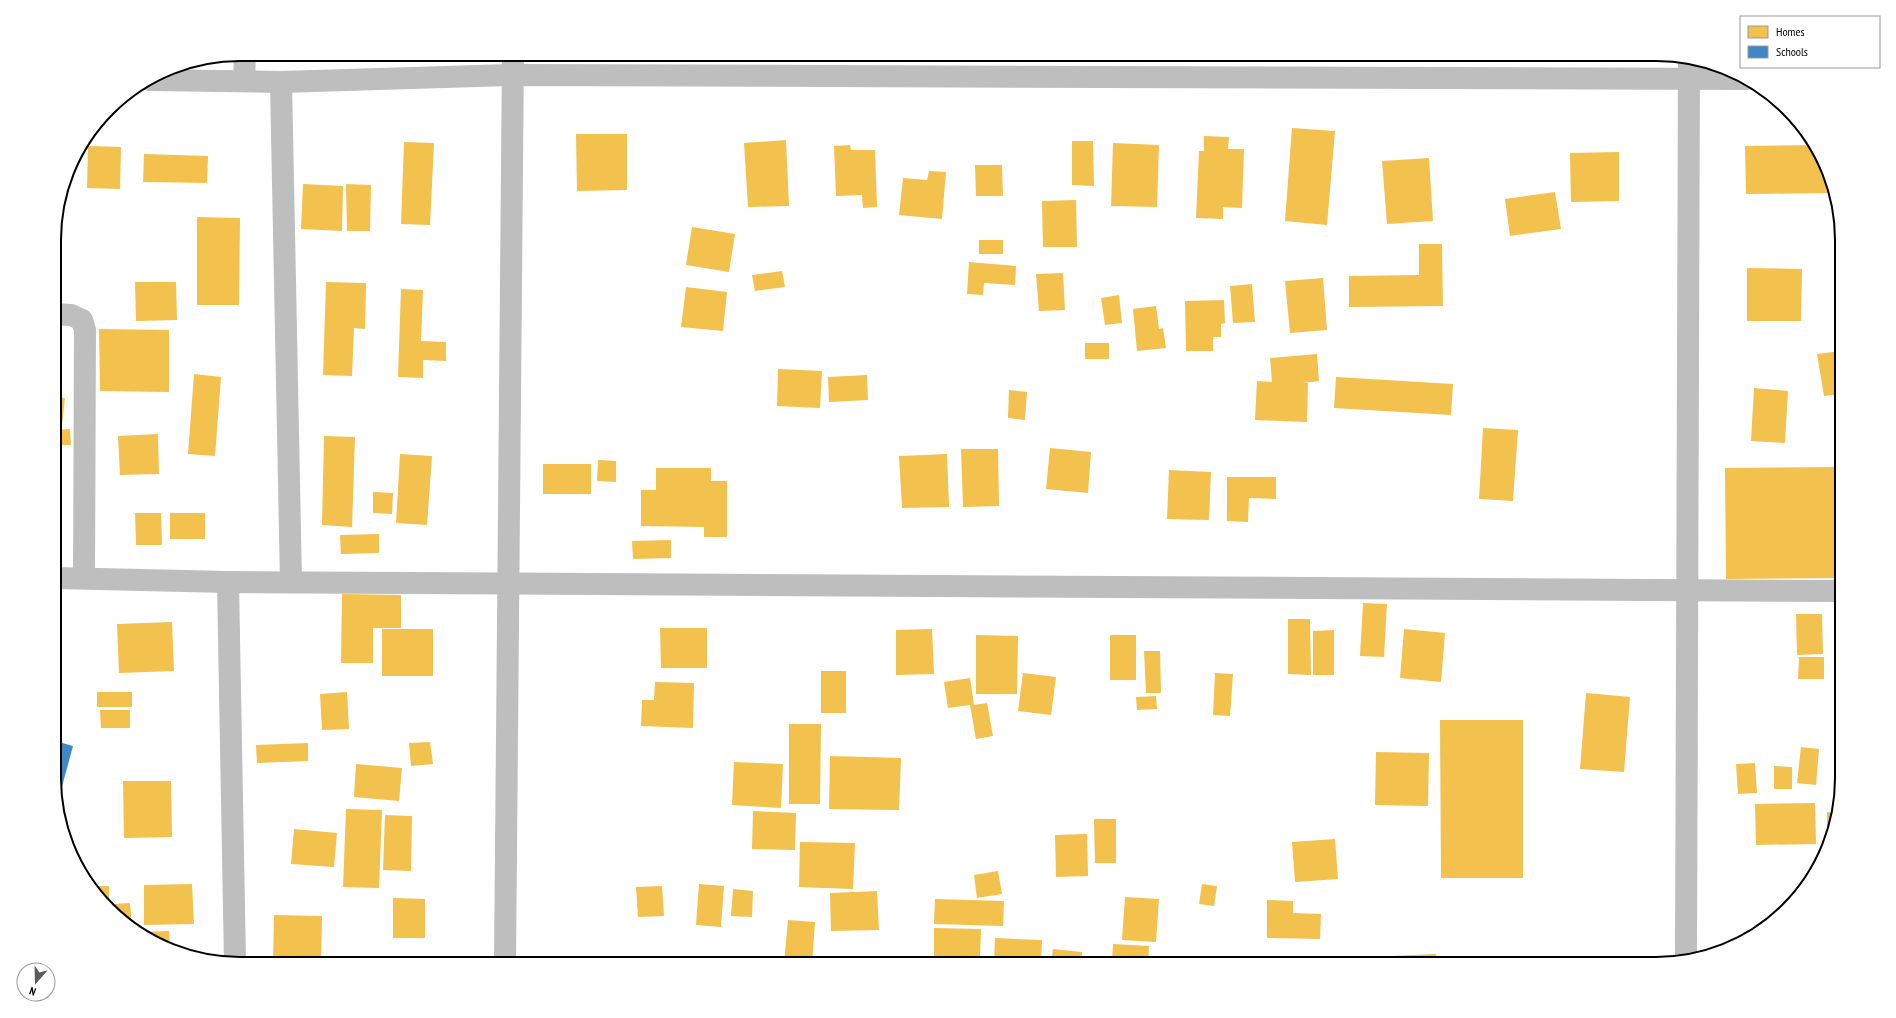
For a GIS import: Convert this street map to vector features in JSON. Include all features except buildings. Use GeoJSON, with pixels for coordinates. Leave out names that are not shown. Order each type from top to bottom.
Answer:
{"type":"FeatureCollection","features":[{"type":"Feature","properties":{"kind":"street"},"geometry":{"type":"LineString","coordinates":[[244,82],[245,61]]}},
{"type":"Feature","properties":{"kind":"street"},"geometry":{"type":"LineString","coordinates":[[159,80],[281,82],[513,65],[1689,70],[1726,76]]}},
{"type":"Feature","properties":{"kind":"street"},"geometry":{"type":"LineString","coordinates":[[505,957],[513,65]]}},
{"type":"Feature","properties":{"kind":"street"},"geometry":{"type":"LineString","coordinates":[[1686,954],[1689,70]]}},
{"type":"Feature","properties":{"kind":"street"},"geometry":{"type":"LineString","coordinates":[[281,82],[291,582]]}},
{"type":"Feature","properties":{"kind":"street"},"geometry":{"type":"LineString","coordinates":[[61,314],[71,315],[82,320],[85,330],[84,578]]}},
{"type":"Feature","properties":{"kind":"street"},"geometry":{"type":"LineString","coordinates":[[61,578],[228,582],[1835,592]]}},
{"type":"Feature","properties":{"kind":"street"},"geometry":{"type":"LineString","coordinates":[[228,582],[235,957]]}}]}
